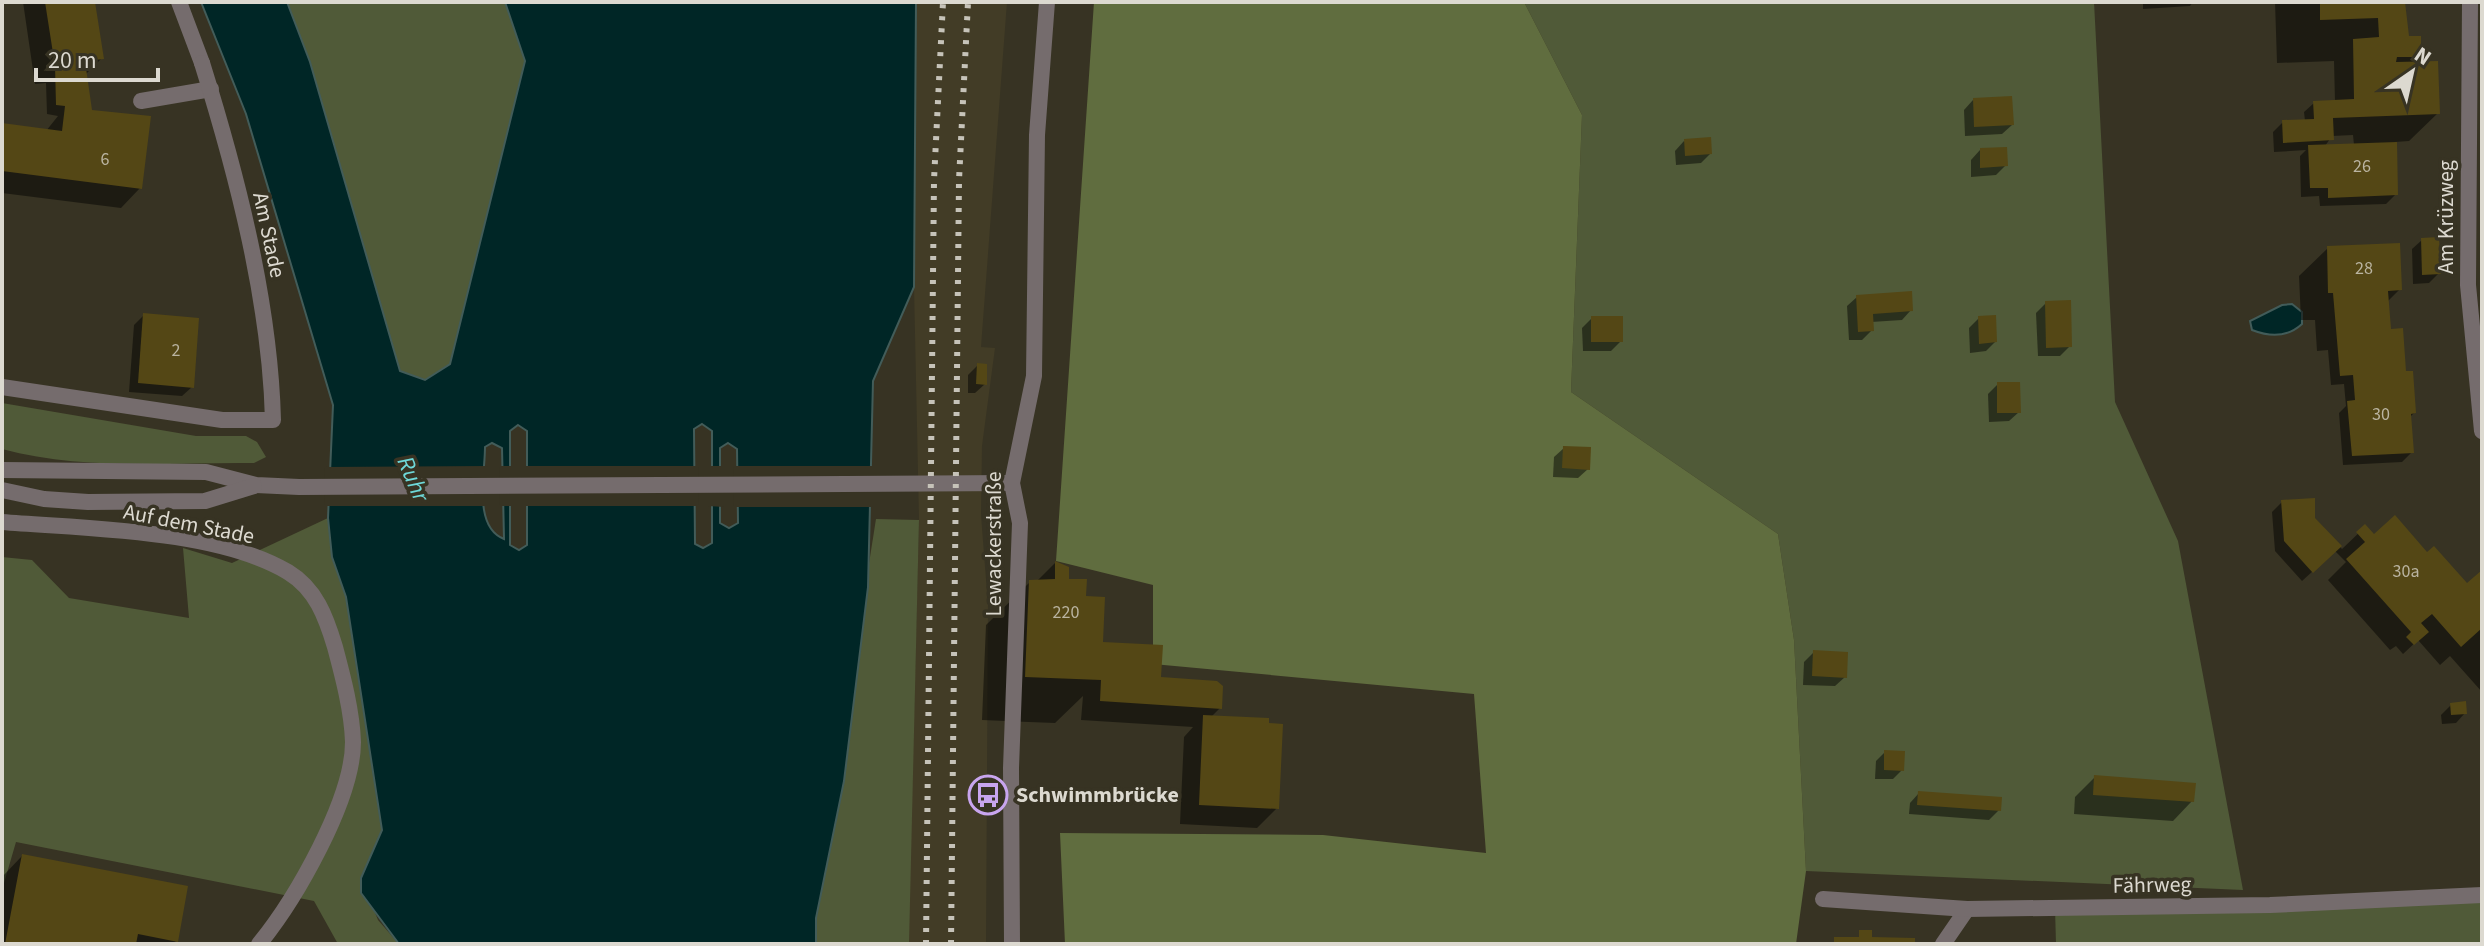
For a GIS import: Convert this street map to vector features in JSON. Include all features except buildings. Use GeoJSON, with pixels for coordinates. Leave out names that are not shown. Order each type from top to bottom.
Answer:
{"type":"FeatureCollection","features":[{"type":"Feature","properties":{"kind":"street","name":"Am Stade"},"geometry":{"type":"LineString","coordinates":[[2,387],[222,420],[273,420],[265,326],[229,155],[211,89],[179,2]]}},
{"type":"Feature","properties":{"kind":"street","name":"Lewackerstraße"},"geometry":{"type":"LineString","coordinates":[[1012,944],[1011,768],[1020,523],[1012,483],[1034,376],[1037,135],[1047,2]]}},
{"type":"Feature","properties":{"kind":"street","name":"Am Krüzweg"},"geometry":{"type":"LineString","coordinates":[[2470,2],[2468,285],[2482,431]]}},
{"type":"Feature","properties":{"kind":"street"},"geometry":{"type":"LineString","coordinates":[[141,101],[211,89]]}},
{"type":"Feature","properties":{"kind":"street","name":"Auf dem Stade"},"geometry":{"type":"LineString","coordinates":[[2,470],[206,472],[256,485],[318,487],[1012,483]]}},
{"type":"Feature","properties":{"kind":"street","name":"Auf dem Stade"},"geometry":{"type":"LineString","coordinates":[[2,490],[44,499],[88,502],[205,501],[256,485]]}},
{"type":"Feature","properties":{"kind":"street","name":"Auf dem Stade"},"geometry":{"type":"LineString","coordinates":[[2,522],[141,533],[241,552],[288,572],[308,589],[322,608],[349,708],[353,743],[350,768],[324,838],[259,944]]}},
{"type":"Feature","properties":{"kind":"street","name":"Fährweg"},"geometry":{"type":"LineString","coordinates":[[1823,899],[1967,909],[2270,905],[2482,895]]}},
{"type":"Feature","properties":{"kind":"street"},"geometry":{"type":"LineString","coordinates":[[1943,944],[1967,909]]}},
{"type":"Feature","properties":{"kind":"shaded area"},"geometry":{"type":"Polygon","coordinates":[[[916,2],[1007,2],[981,347],[995,348],[982,446],[981,515],[988,605],[986,944],[908,944],[919,520],[914,287],[916,2]]]}},
{"type":"Feature","properties":{"kind":"green space"},"geometry":{"type":"Polygon","coordinates":[[[287,2],[505,2],[525,61],[450,364],[425,380],[400,371],[310,62],[287,2]]]}},
{"type":"Feature","properties":{"kind":"green space"},"geometry":{"type":"Polygon","coordinates":[[[1094,2],[1524,2],[1582,115],[1571,392],[1778,534],[1794,640],[1806,871],[1796,944],[1065,944],[1060,833],[1323,835],[1486,853],[1474,694],[1153,664],[1153,585],[1056,561],[1094,2]]]}},
{"type":"Feature","properties":{"kind":"green space"},"geometry":{"type":"Polygon","coordinates":[[[1524,2],[2094,2],[2115,402],[2178,541],[2243,890],[1806,871],[1794,640],[1778,534],[1571,392],[1582,115],[1524,2]]]}},
{"type":"Feature","properties":{"kind":"green space"},"geometry":{"type":"Polygon","coordinates":[[[2,403],[196,436],[246,436],[257,442],[266,457],[254,463],[127,464],[32,456],[2,449],[2,403]]]}},
{"type":"Feature","properties":{"kind":"green space"},"geometry":{"type":"Polygon","coordinates":[[[328,518],[332,557],[346,597],[382,830],[361,878],[378,920],[399,944],[338,944],[314,901],[16,842],[2,890],[2,557],[32,560],[69,598],[189,618],[183,548],[232,563],[328,518]]]}},
{"type":"Feature","properties":{"kind":"green space"},"geometry":{"type":"Polygon","coordinates":[[[876,519],[919,520],[909,944],[816,944],[814,912],[876,519]]]}},
{"type":"Feature","properties":{"kind":"green space"},"geometry":{"type":"Polygon","coordinates":[[[2482,895],[2482,944],[2056,944],[2055,908],[2482,895]]]}},
{"type":"Feature","properties":{"kind":"water","name":"Ruhr"},"geometry":{"type":"Polygon","coordinates":[[[201,2],[287,2],[310,62],[400,371],[425,380],[450,364],[525,61],[505,2],[916,2],[914,287],[873,381],[868,587],[844,781],[816,918],[816,944],[399,944],[361,893],[361,878],[382,830],[346,597],[332,557],[328,518],[333,405],[246,114],[201,2]],[[702,424],[694,429],[695,544],[703,548],[712,543],[712,431],[702,424]],[[518,425],[510,431],[510,545],[519,550],[527,545],[527,431],[518,425]],[[492,443],[485,447],[484,512],[494,533],[504,539],[502,448],[492,443]],[[728,443],[720,448],[720,523],[729,528],[738,523],[737,449],[728,443]]]}},
{"type":"Feature","properties":{"kind":"water"},"geometry":{"type":"Polygon","coordinates":[[[2292,304],[2302,312],[2302,324],[2297,328],[2278,334],[2252,330],[2250,321],[2282,305],[2292,304]]]}},
{"type":"Feature","properties":{"kind":"pier"},"geometry":{"type":"Polygon","coordinates":[[[489,466],[489,506],[324,506],[325,467],[489,466]]]}},
{"type":"Feature","properties":{"kind":"pier"},"geometry":{"type":"Polygon","coordinates":[[[499,466],[514,466],[514,506],[500,506],[499,466]]]}},
{"type":"Feature","properties":{"kind":"pier"},"geometry":{"type":"Polygon","coordinates":[[[523,466],[698,466],[699,506],[523,506],[523,466]]]}},
{"type":"Feature","properties":{"kind":"pier"},"geometry":{"type":"Polygon","coordinates":[[[708,466],[724,466],[724,507],[708,506],[708,466]]]}},
{"type":"Feature","properties":{"kind":"pier"},"geometry":{"type":"Polygon","coordinates":[[[733,466],[874,466],[874,507],[734,507],[733,466]]]}},
{"type":"Feature","properties":{"kind":"railway"},"geometry":{"type":"LineString","coordinates":[[926,944],[934,180],[943,2]]}},
{"type":"Feature","properties":{"kind":"railway"},"geometry":{"type":"LineString","coordinates":[[951,944],[959,180],[968,2]]}},
{"type":"Feature","properties":{"kind":"place","name":"Schwimmbrücke"},"geometry":{"type":"Point","coordinates":[988,795]}}]}
